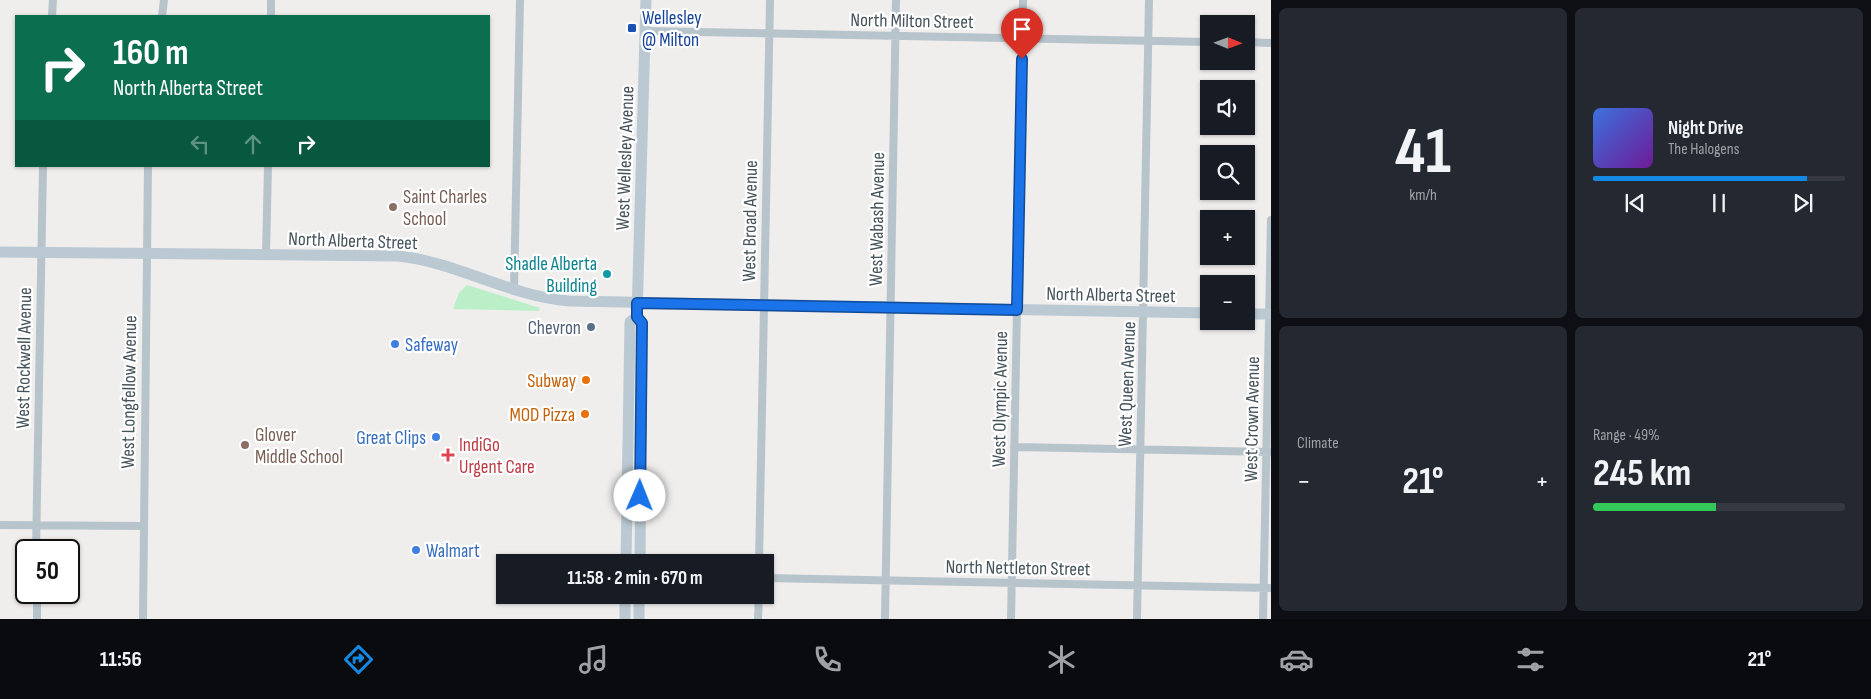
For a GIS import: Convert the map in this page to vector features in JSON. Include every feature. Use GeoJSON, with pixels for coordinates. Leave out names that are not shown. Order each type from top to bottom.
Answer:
{"type":"FeatureCollection","features":[{"type":"Feature","properties":{"kind":"main road","name":"West Wellesley Avenue"},"geometry":{"type":"LineString","coordinates":[[640,554],[642,323],[637,317],[637,303],[646,0]]}},
{"type":"Feature","properties":{"kind":"main road","name":"North Alberta Street"},"geometry":{"type":"LineString","coordinates":[[0,252],[266,254],[418,258],[514,291],[559,300],[1200,313]]}},
{"type":"Feature","properties":{"kind":"main road"},"geometry":{"type":"LineString","coordinates":[[1255,314],[1270,314]]}},
{"type":"Feature","properties":{"kind":"main road","name":"West Wellesley Avenue"},"geometry":{"type":"LineString","coordinates":[[626,554],[630,322],[637,317]]}},
{"type":"Feature","properties":{"kind":"main road"},"geometry":{"type":"LineString","coordinates":[[639,554],[630,516],[627,511],[641,479]]}},
{"type":"Feature","properties":{"kind":"main road"},"geometry":{"type":"LineString","coordinates":[[625,604],[625,619]]}},
{"type":"Feature","properties":{"kind":"main road"},"geometry":{"type":"LineString","coordinates":[[639,604],[639,619]]}},
{"type":"Feature","properties":{"kind":"street"},"geometry":{"type":"LineString","coordinates":[[52,15],[54,0]]}},
{"type":"Feature","properties":{"kind":"street"},"geometry":{"type":"LineString","coordinates":[[162,15],[164,0]]}},
{"type":"Feature","properties":{"kind":"street"},"geometry":{"type":"LineString","coordinates":[[271,0],[271,15]]}},
{"type":"Feature","properties":{"kind":"street"},"geometry":{"type":"LineString","coordinates":[[514,291],[520,0]]}},
{"type":"Feature","properties":{"kind":"street","name":"West Broad Avenue"},"geometry":{"type":"LineString","coordinates":[[759,554],[770,0]]}},
{"type":"Feature","properties":{"kind":"street","name":"West Wabash Avenue"},"geometry":{"type":"LineString","coordinates":[[885,619],[896,0]]}},
{"type":"Feature","properties":{"kind":"street","name":"West Olympic Avenue"},"geometry":{"type":"LineString","coordinates":[[1011,619],[1023,0]]}},
{"type":"Feature","properties":{"kind":"street","name":"West Queen Avenue"},"geometry":{"type":"LineString","coordinates":[[1137,619],[1149,0]]}},
{"type":"Feature","properties":{"kind":"street","name":"North Milton Street"},"geometry":{"type":"LineString","coordinates":[[645,31],[1200,42]]}},
{"type":"Feature","properties":{"kind":"street"},"geometry":{"type":"LineString","coordinates":[[1255,42],[1271,42]]}},
{"type":"Feature","properties":{"kind":"street","name":"West Rockwell Avenue"},"geometry":{"type":"LineString","coordinates":[[36,539],[43,167]]}},
{"type":"Feature","properties":{"kind":"street","name":"West Longfellow Avenue"},"geometry":{"type":"LineString","coordinates":[[142,619],[148,167]]}},
{"type":"Feature","properties":{"kind":"street"},"geometry":{"type":"LineString","coordinates":[[266,254],[268,167]]}},
{"type":"Feature","properties":{"kind":"street","name":"West Crown Avenue"},"geometry":{"type":"LineString","coordinates":[[1263,619],[1267,588],[1271,220]]}},
{"type":"Feature","properties":{"kind":"street"},"geometry":{"type":"LineString","coordinates":[[1014,447],[1269,452]]}},
{"type":"Feature","properties":{"kind":"street"},"geometry":{"type":"LineString","coordinates":[[0,525],[142,526]]}},
{"type":"Feature","properties":{"kind":"street","name":"North Nettleton Street"},"geometry":{"type":"LineString","coordinates":[[774,578],[1267,588]]}},
{"type":"Feature","properties":{"kind":"street"},"geometry":{"type":"LineString","coordinates":[[37,604],[37,619]]}},
{"type":"Feature","properties":{"kind":"street"},"geometry":{"type":"LineString","coordinates":[[758,619],[759,604]]}},
{"type":"Feature","properties":{"kind":"green space"},"geometry":{"type":"Polygon","coordinates":[[[467,285],[540,308],[539,311],[453,309],[459,293],[467,285]]]}},
{"type":"Feature","properties":{"kind":"place","name":"Wellesley @ Milton"},"geometry":{"type":"Point","coordinates":[632,28]}},
{"type":"Feature","properties":{"kind":"place","name":"Saint Charles School"},"geometry":{"type":"Point","coordinates":[393,207]}},
{"type":"Feature","properties":{"kind":"place","name":"Shadle Alberta Building"},"geometry":{"type":"Point","coordinates":[607,274]}},
{"type":"Feature","properties":{"kind":"place","name":"Chevron"},"geometry":{"type":"Point","coordinates":[591,327]}},
{"type":"Feature","properties":{"kind":"place","name":"Safeway"},"geometry":{"type":"Point","coordinates":[395,344]}},
{"type":"Feature","properties":{"kind":"place","name":"Subway"},"geometry":{"type":"Point","coordinates":[586,380]}},
{"type":"Feature","properties":{"kind":"place","name":"MOD Pizza"},"geometry":{"type":"Point","coordinates":[585,414]}},
{"type":"Feature","properties":{"kind":"place","name":"Great Clips"},"geometry":{"type":"Point","coordinates":[436,437]}},
{"type":"Feature","properties":{"kind":"place","name":"Glover Middle School"},"geometry":{"type":"Point","coordinates":[245,445]}},
{"type":"Feature","properties":{"kind":"place","name":"IndiGo Urgent Care"},"geometry":{"type":"Point","coordinates":[448,455]}},
{"type":"Feature","properties":{"kind":"place","name":"Walmart"},"geometry":{"type":"Point","coordinates":[416,550]}},
{"type":"Feature","properties":{"kind":"route"},"geometry":{"type":"LineString","coordinates":[[640,496],[642,323],[637,317],[637,303],[1017,310],[1022,59]]}}]}
